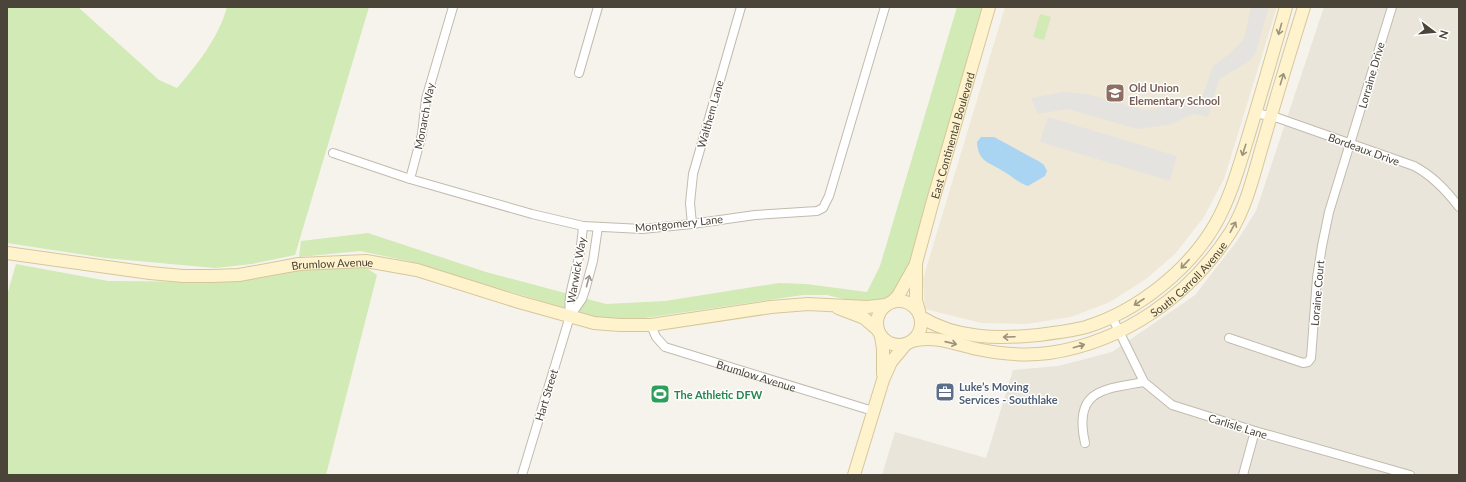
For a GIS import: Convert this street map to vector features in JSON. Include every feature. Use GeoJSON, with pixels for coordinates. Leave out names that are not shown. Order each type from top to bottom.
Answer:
{"type":"FeatureCollection","features":[{"type":"Feature","properties":{"kind":"main road","name":"East Continental Boulevard"},"geometry":{"type":"LineString","coordinates":[[889,303],[898,296],[916,263],[989,7]]}},
{"type":"Feature","properties":{"kind":"main road","name":"South Carroll Avenue"},"geometry":{"type":"LineString","coordinates":[[920,314],[938,327],[986,337],[1048,334],[1081,328],[1112,317],[1147,296],[1176,274],[1216,224],[1225,206],[1256,113],[1286,7]]}},
{"type":"Feature","properties":{"kind":"main road","name":"South Carroll Avenue"},"geometry":{"type":"LineString","coordinates":[[909,343],[921,339],[931,338],[1002,353],[1030,355],[1072,348],[1092,343],[1119,332],[1138,322],[1157,310],[1187,286],[1230,233],[1240,213],[1251,183],[1304,7]]}},
{"type":"Feature","properties":{"kind":"main road","name":"Brumlow Avenue"},"geometry":{"type":"LineString","coordinates":[[7,253],[150,273],[190,276],[238,275],[299,264],[366,261],[417,270],[519,302],[594,323],[620,325],[651,325],[771,307],[808,304],[875,307],[889,303]]}},
{"type":"Feature","properties":{"kind":"main road","name":"East Continental Boulevard"},"geometry":{"type":"LineString","coordinates":[[916,263],[916,300],[920,314]]}},
{"type":"Feature","properties":{"kind":"main road"},"geometry":{"type":"LineString","coordinates":[[854,475],[883,380],[891,362],[920,330],[920,314],[914,306],[907,302],[899,300],[889,303],[881,310],[878,316],[883,349],[883,380]]}},
{"type":"Feature","properties":{"kind":"main road","name":"Brumlow Avenue"},"geometry":{"type":"LineString","coordinates":[[834,306],[864,318],[880,333]]}},
{"type":"Feature","properties":{"kind":"main road"},"geometry":{"type":"LineString","coordinates":[[880,333],[892,344],[909,343]]}},
{"type":"Feature","properties":{"kind":"street","name":"Monarch Way"},"geometry":{"type":"LineString","coordinates":[[410,179],[422,134],[426,99],[453,7]]}},
{"type":"Feature","properties":{"kind":"street"},"geometry":{"type":"LineString","coordinates":[[579,73],[598,7]]}},
{"type":"Feature","properties":{"kind":"street","name":"Walthem Lane"},"geometry":{"type":"LineString","coordinates":[[692,224],[690,203],[693,174],[741,7]]}},
{"type":"Feature","properties":{"kind":"street","name":"Montgomery Lane"},"geometry":{"type":"LineString","coordinates":[[333,153],[410,179],[532,214],[598,228],[642,229],[692,224],[755,214],[817,211],[823,208],[829,196],[885,7]]}},
{"type":"Feature","properties":{"kind":"street","name":"Lorraine Drive"},"geometry":{"type":"LineString","coordinates":[[1351,144],[1392,7]]}},
{"type":"Feature","properties":{"kind":"street","name":"Bordeaux Drive"},"geometry":{"type":"LineString","coordinates":[[1256,113],[1271,116],[1414,166],[1426,172],[1435,179],[1459,207]]}},
{"type":"Feature","properties":{"kind":"street","name":"Loraine Court"},"geometry":{"type":"LineString","coordinates":[[1229,338],[1303,363],[1308,362],[1311,358],[1317,278],[1322,246],[1329,212],[1351,144]]}},
{"type":"Feature","properties":{"kind":"street","name":"Warwick Way"},"geometry":{"type":"LineString","coordinates":[[570,316],[570,293],[584,226]]}},
{"type":"Feature","properties":{"kind":"street","name":"Warwick Way"},"geometry":{"type":"LineString","coordinates":[[570,316],[582,299],[585,290],[593,261],[598,228]]}},
{"type":"Feature","properties":{"kind":"street","name":"Hart Street"},"geometry":{"type":"LineString","coordinates":[[522,475],[570,316]]}},
{"type":"Feature","properties":{"kind":"street","name":"Carlisle Lane"},"geometry":{"type":"LineString","coordinates":[[1112,317],[1144,382],[1172,405],[1255,431],[1410,475]]}},
{"type":"Feature","properties":{"kind":"street","name":"Brumlow Avenue"},"geometry":{"type":"LineString","coordinates":[[651,325],[656,337],[665,346],[873,411]]}},
{"type":"Feature","properties":{"kind":"street"},"geometry":{"type":"LineString","coordinates":[[1085,443],[1082,428],[1082,415],[1088,401],[1097,392],[1112,387],[1144,382]]}},
{"type":"Feature","properties":{"kind":"street"},"geometry":{"type":"LineString","coordinates":[[1243,475],[1255,431]]}},
{"type":"Feature","properties":{"kind":"shaded area","name":"Old Union Elementary School"},"geometry":{"type":"Polygon","coordinates":[[[1005,7],[1277,7],[1224,179],[1204,217],[1175,254],[1146,279],[1110,302],[1071,317],[1026,324],[981,323],[925,309],[923,279],[1005,7]]]}},
{"type":"Feature","properties":{"kind":"shaded area"},"geometry":{"type":"Polygon","coordinates":[[[1251,7],[1269,7],[1255,55],[1248,62],[1219,79],[1208,117],[1193,114],[1169,125],[1137,129],[1068,109],[1038,114],[1031,98],[1065,92],[1087,94],[1145,110],[1154,109],[1183,100],[1195,103],[1201,100],[1213,66],[1232,52],[1244,39],[1251,7]]]}},
{"type":"Feature","properties":{"kind":"shaded area"},"geometry":{"type":"Polygon","coordinates":[[[1324,7],[1459,7],[1459,475],[882,475],[895,432],[986,458],[1013,370],[1058,366],[1112,352],[1195,295],[1237,241],[1256,211],[1324,7]]]}},
{"type":"Feature","properties":{"kind":"shaded area"},"geometry":{"type":"Polygon","coordinates":[[[1048,117],[1177,156],[1170,181],[1040,142],[1048,117]]]}},
{"type":"Feature","properties":{"kind":"green space"},"geometry":{"type":"Polygon","coordinates":[[[7,7],[78,7],[159,80],[177,88],[200,60],[213,40],[219,29],[227,7],[369,7],[295,255],[252,264],[215,268],[105,258],[7,243],[7,7]]]}},
{"type":"Feature","properties":{"kind":"green space"},"geometry":{"type":"Polygon","coordinates":[[[957,7],[985,7],[906,275],[896,292],[885,301],[865,304],[827,295],[803,295],[631,320],[598,318],[408,261],[360,251],[299,257],[301,241],[368,233],[486,272],[606,304],[665,301],[779,283],[806,284],[867,292],[880,266],[957,7]]]}},
{"type":"Feature","properties":{"kind":"green space"},"geometry":{"type":"Polygon","coordinates":[[[1040,14],[1051,17],[1044,40],[1033,37],[1040,14]]]}},
{"type":"Feature","properties":{"kind":"green space"},"geometry":{"type":"Polygon","coordinates":[[[16,264],[108,281],[233,282],[321,266],[365,267],[377,275],[326,475],[7,475],[7,295],[16,264]]]}},
{"type":"Feature","properties":{"kind":"water"},"geometry":{"type":"Polygon","coordinates":[[[981,137],[994,137],[1040,162],[1044,165],[1047,171],[1045,176],[1028,186],[1024,185],[982,158],[977,142],[981,137]]]}},
{"type":"Feature","properties":{"kind":"place","name":"Old Union Elementary School"},"geometry":{"type":"Point","coordinates":[1115,93]}},
{"type":"Feature","properties":{"kind":"place","name":"Luke’s Moving Services - Southlake"},"geometry":{"type":"Point","coordinates":[945,392]}},
{"type":"Feature","properties":{"kind":"place","name":"The Athletic DFW"},"geometry":{"type":"Point","coordinates":[660,394]}}]}
